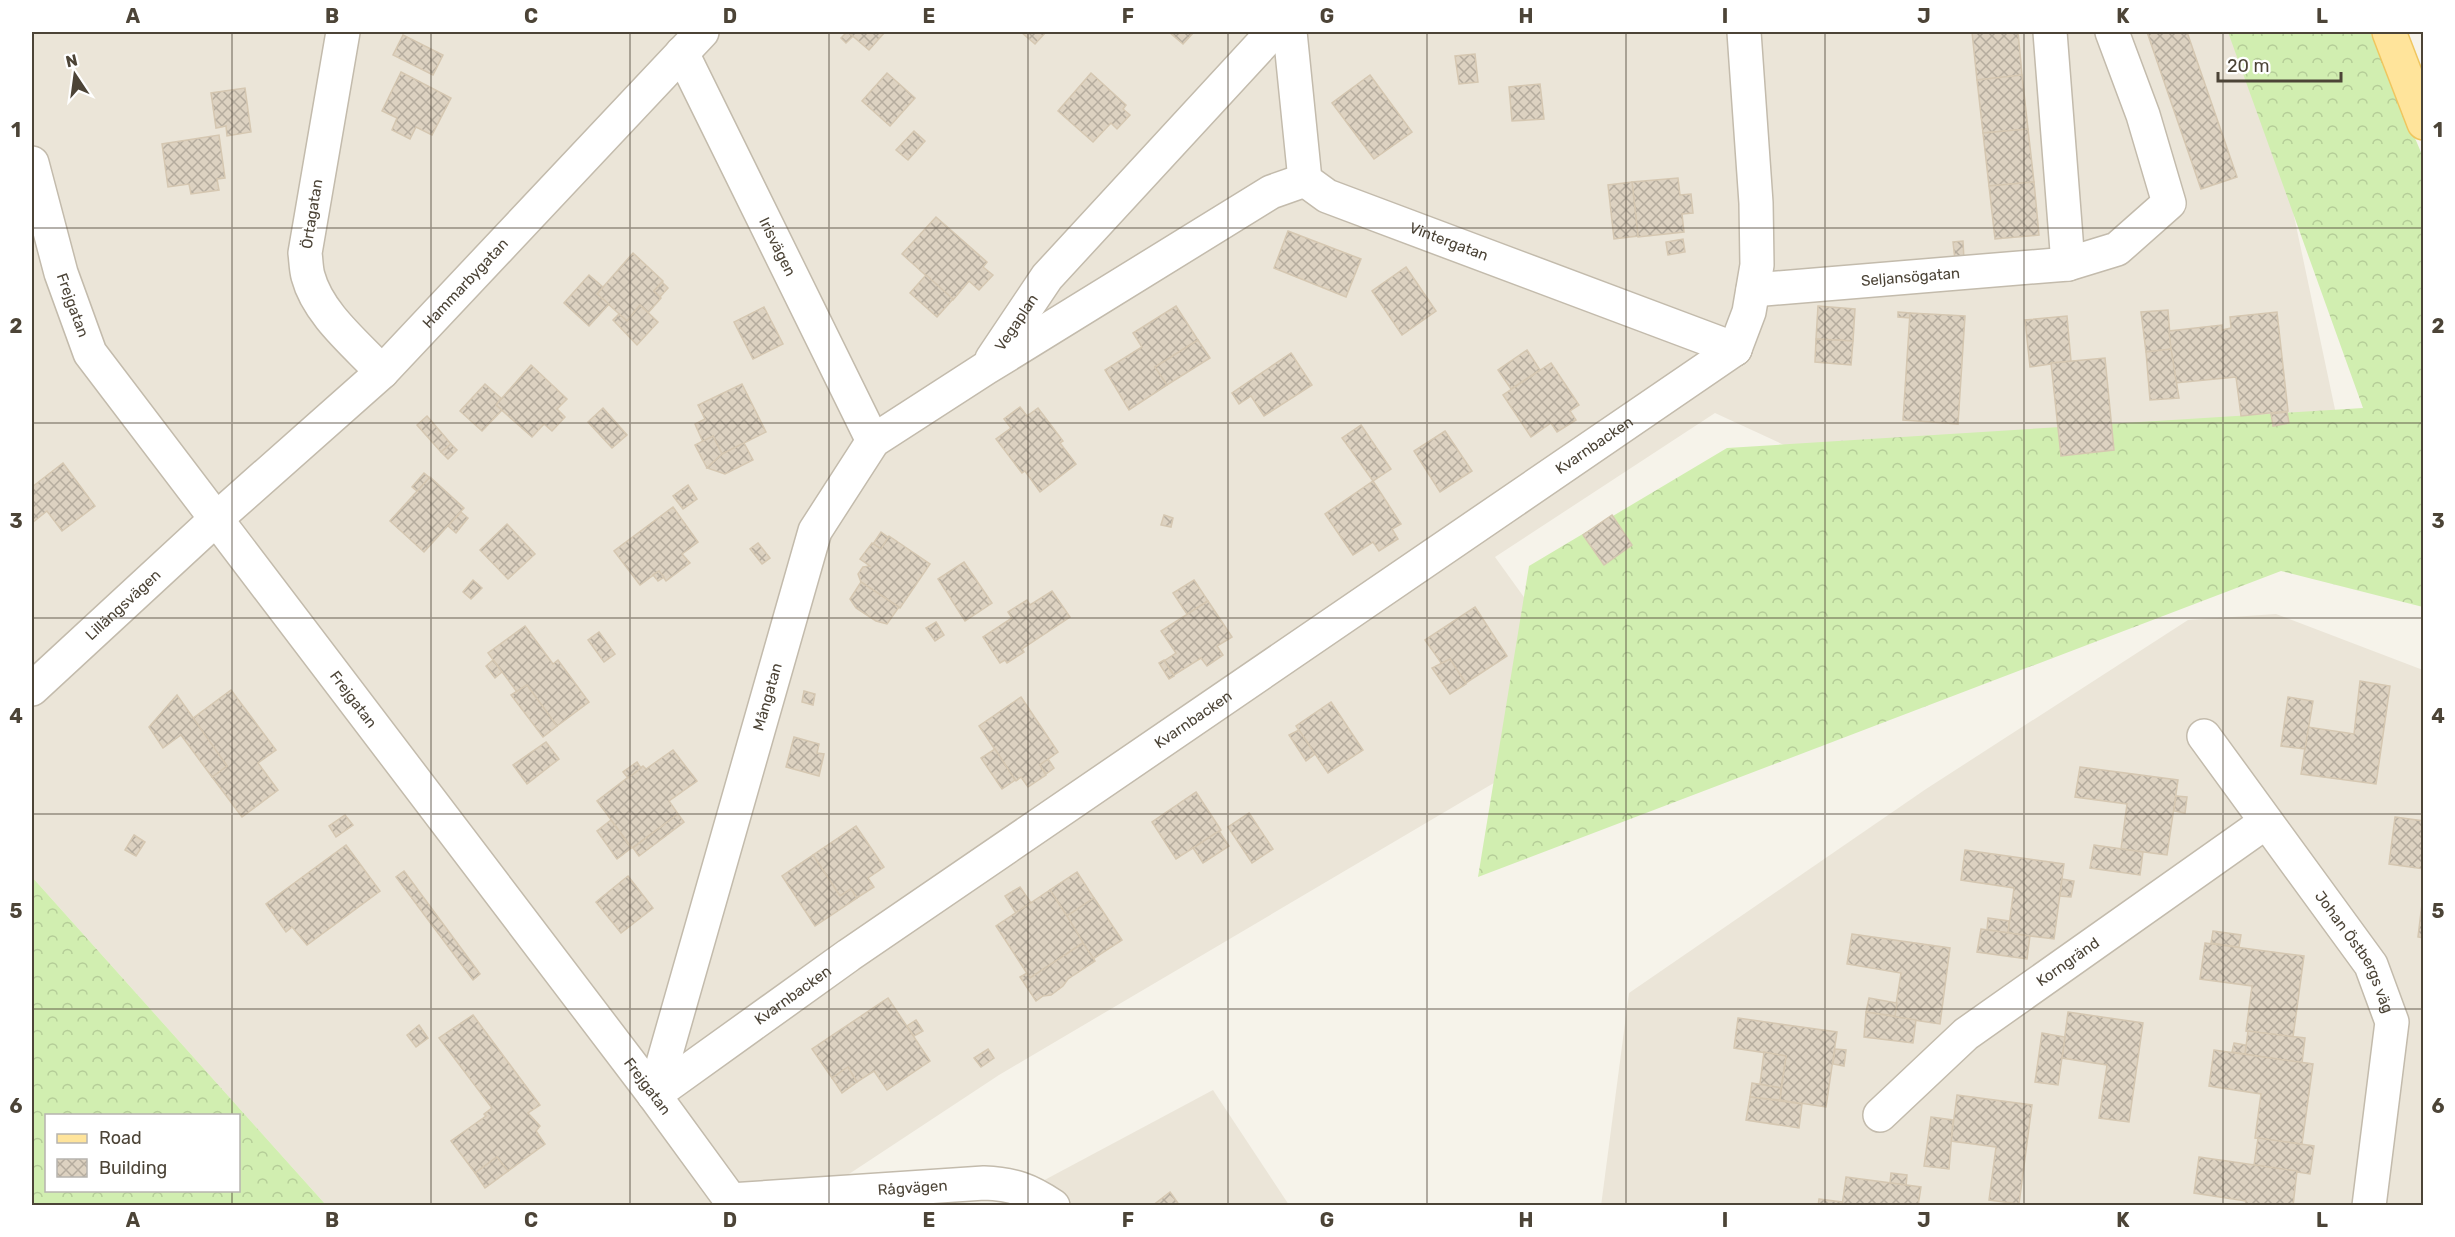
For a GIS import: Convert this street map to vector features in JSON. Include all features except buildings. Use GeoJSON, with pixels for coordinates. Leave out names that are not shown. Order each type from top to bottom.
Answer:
{"type":"FeatureCollection","features":[{"type":"Feature","properties":{"kind":"main road"},"geometry":{"type":"LineString","coordinates":[[2389,32],[2424,123]]}},
{"type":"Feature","properties":{"kind":"street","name":"Örtagatan"},"geometry":{"type":"LineString","coordinates":[[343,32],[305,253],[308,276],[318,299],[336,323],[382,372]]}},
{"type":"Feature","properties":{"kind":"street","name":"Vegaplan"},"geometry":{"type":"LineString","coordinates":[[986,368],[1047,277],[1273,32]]}},
{"type":"Feature","properties":{"kind":"street"},"geometry":{"type":"LineString","coordinates":[[1290,32],[1305,180]]}},
{"type":"Feature","properties":{"kind":"street"},"geometry":{"type":"LineString","coordinates":[[1735,349],[1749,312],[1757,265],[1756,203],[1744,32]]}},
{"type":"Feature","properties":{"kind":"street"},"geometry":{"type":"LineString","coordinates":[[2050,32],[2068,264]]}},
{"type":"Feature","properties":{"kind":"street","name":"Seljansögatan"},"geometry":{"type":"LineString","coordinates":[[1753,291],[2068,264],[2117,249],[2169,203],[2143,115],[2112,32]]}},
{"type":"Feature","properties":{"kind":"street","name":"Hammarbygatan"},"geometry":{"type":"LineString","coordinates":[[215,520],[382,372],[692,42]]}},
{"type":"Feature","properties":{"kind":"street","name":"Irisvägen"},"geometry":{"type":"LineString","coordinates":[[692,42],[873,441]]}},
{"type":"Feature","properties":{"kind":"street","name":"Frejgatan"},"geometry":{"type":"LineString","coordinates":[[32,163],[61,273],[90,353],[654,1095],[733,1203]]}},
{"type":"Feature","properties":{"kind":"street","name":"Vegaplan"},"geometry":{"type":"LineString","coordinates":[[986,368],[1271,192],[1305,180]]}},
{"type":"Feature","properties":{"kind":"street","name":"Vintergatan"},"geometry":{"type":"LineString","coordinates":[[1305,180],[1327,196],[1735,349]]}},
{"type":"Feature","properties":{"kind":"street","name":"Kvarnbacken"},"geometry":{"type":"LineString","coordinates":[[654,1095],[849,955],[1735,349]]}},
{"type":"Feature","properties":{"kind":"street","name":"Mångatan"},"geometry":{"type":"LineString","coordinates":[[654,1095],[815,531],[873,441],[986,368]]}},
{"type":"Feature","properties":{"kind":"street","name":"Lillängsvägen"},"geometry":{"type":"LineString","coordinates":[[32,689],[215,520]]}},
{"type":"Feature","properties":{"kind":"street","name":"Johan Östbergs väg"},"geometry":{"type":"LineString","coordinates":[[2204,736],[2371,965],[2392,1022],[2369,1206]]}},
{"type":"Feature","properties":{"kind":"street","name":"Korngränd"},"geometry":{"type":"LineString","coordinates":[[1881,1115],[1966,1034],[2266,822]]}},
{"type":"Feature","properties":{"kind":"street","name":"Rågvägen"},"geometry":{"type":"LineString","coordinates":[[733,1203],[1008,1184],[1036,1194],[1053,1206]]}},
{"type":"Feature","properties":{"kind":"shaded area"},"geometry":{"type":"Polygon","coordinates":[[[32,32],[2255,32],[2347,466],[1996,543],[1715,413],[1495,557],[1609,715],[999,1075],[802,1205],[326,1205],[32,877],[32,32]]]}},
{"type":"Feature","properties":{"kind":"shaded area"},"geometry":{"type":"Polygon","coordinates":[[[2276,614],[2423,670],[2423,1205],[1601,1206],[1629,993],[1926,789],[2188,620],[2276,614]]]}},
{"type":"Feature","properties":{"kind":"shaded area"},"geometry":{"type":"Polygon","coordinates":[[[1213,1090],[1289,1205],[996,1206],[1213,1090]]]}},
{"type":"Feature","properties":{"kind":"green space"},"geometry":{"type":"Polygon","coordinates":[[[2228,32],[2370,32],[2423,157],[2423,607],[2281,571],[1478,877],[1529,566],[1727,448],[2363,408],[2228,32]]]}},
{"type":"Feature","properties":{"kind":"green space"},"geometry":{"type":"Polygon","coordinates":[[[32,877],[326,1205],[32,1205],[32,877]]]}}]}
